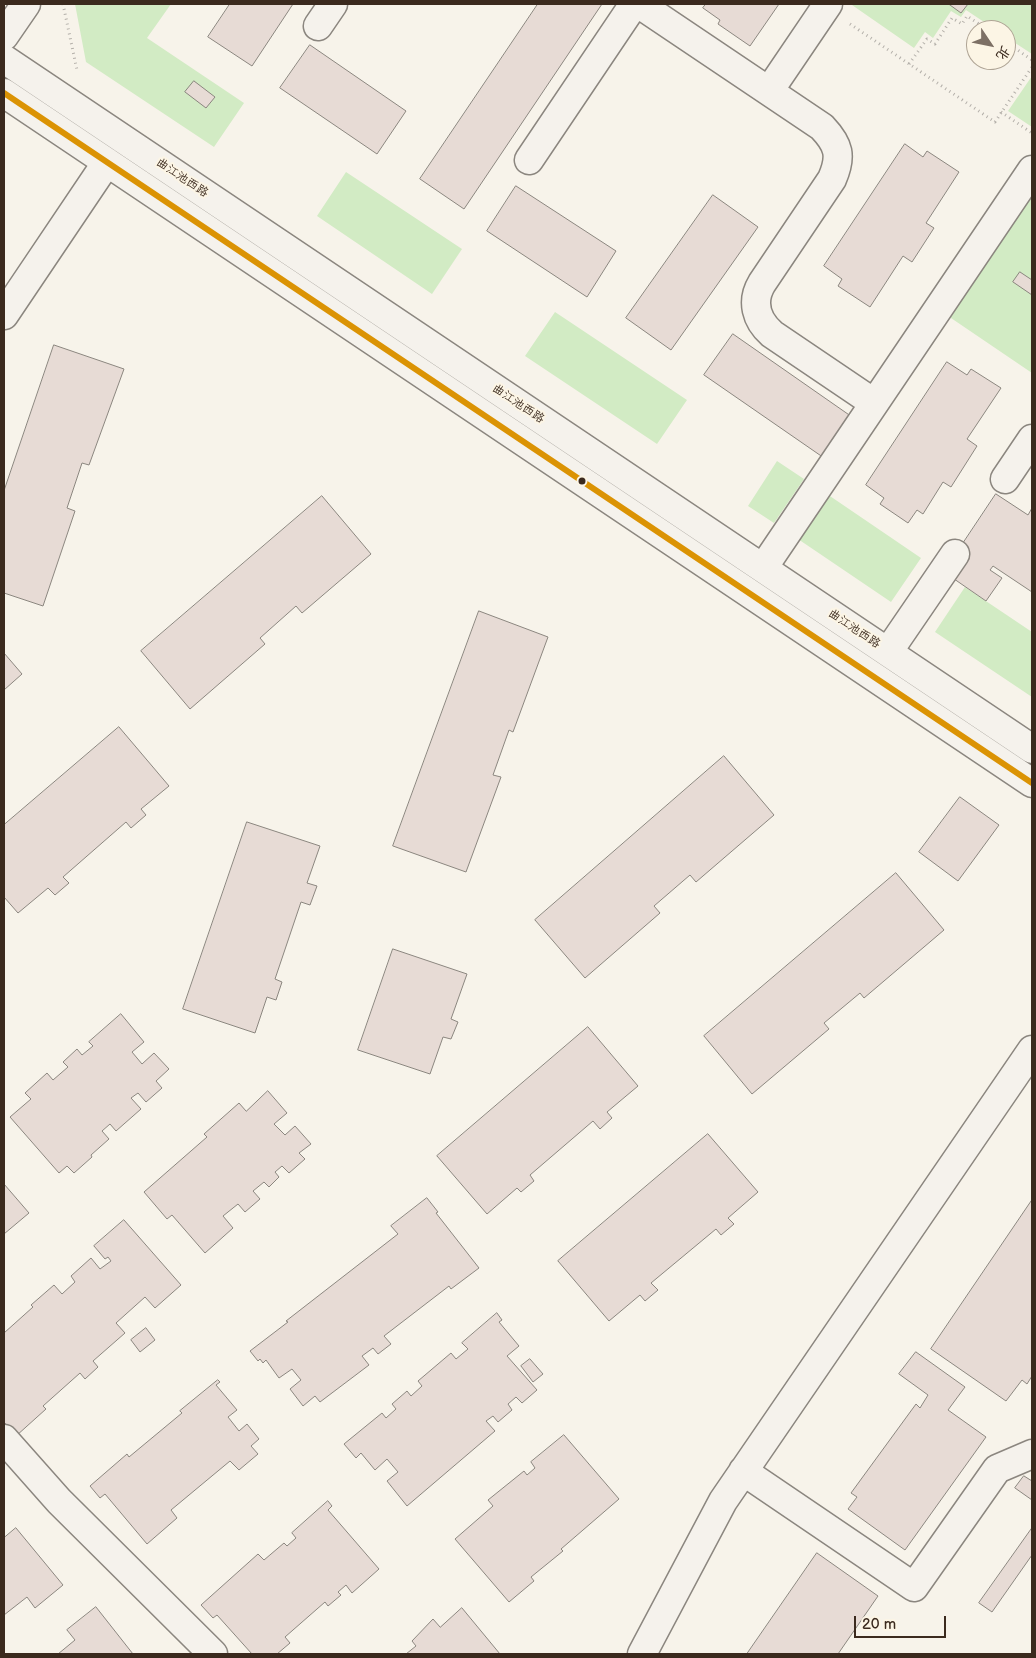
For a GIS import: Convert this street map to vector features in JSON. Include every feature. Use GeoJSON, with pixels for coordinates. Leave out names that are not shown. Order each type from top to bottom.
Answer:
{"type":"FeatureCollection","features":[{"type":"Feature","properties":{"kind":"street"},"geometry":{"type":"LineString","coordinates":[[4,36],[26,4]]}},
{"type":"Feature","properties":{"kind":"street"},"geometry":{"type":"LineString","coordinates":[[529,160],[634,4]]}},
{"type":"Feature","properties":{"kind":"street"},"geometry":{"type":"LineString","coordinates":[[639,4],[822,127],[832,138],[838,150],[838,165],[832,178],[758,289],[756,303],[758,317],[772,334],[874,403]]}},
{"type":"Feature","properties":{"kind":"street"},"geometry":{"type":"LineString","coordinates":[[769,91],[827,6]]}},
{"type":"Feature","properties":{"kind":"street","name":"曲江池西路"},"geometry":{"type":"LineString","coordinates":[[4,59],[1032,749]]}},
{"type":"Feature","properties":{"kind":"street"},"geometry":{"type":"LineString","coordinates":[[4,93],[1032,783]]}},
{"type":"Feature","properties":{"kind":"street"},"geometry":{"type":"LineString","coordinates":[[4,315],[107,162]]}},
{"type":"Feature","properties":{"kind":"street"},"geometry":{"type":"LineString","coordinates":[[763,568],[1032,170]]}},
{"type":"Feature","properties":{"kind":"street"},"geometry":{"type":"LineString","coordinates":[[1005,479],[1032,439]]}},
{"type":"Feature","properties":{"kind":"street"},"geometry":{"type":"LineString","coordinates":[[888,652],[955,554]]}},
{"type":"Feature","properties":{"kind":"street"},"geometry":{"type":"LineString","coordinates":[[642,1654],[722,1501],[1032,1050]]}},
{"type":"Feature","properties":{"kind":"street"},"geometry":{"type":"LineString","coordinates":[[4,1439],[59,1501],[214,1654]]}},
{"type":"Feature","properties":{"kind":"street"},"geometry":{"type":"LineString","coordinates":[[743,1471],[914,1587],[997,1469],[1032,1454]]}},
{"type":"Feature","properties":{"kind":"path"},"geometry":{"type":"LineString","coordinates":[[63,4],[75,69],[83,74]]}},
{"type":"Feature","properties":{"kind":"path"},"geometry":{"type":"LineString","coordinates":[[827,6],[995,122],[1032,66]]}},
{"type":"Feature","properties":{"kind":"path"},"geometry":{"type":"LineString","coordinates":[[909,64],[926,39],[934,44],[952,18],[962,24],[967,16],[973,20]]}},
{"type":"Feature","properties":{"kind":"path"},"geometry":{"type":"LineString","coordinates":[[1016,49],[1032,60]]}},
{"type":"Feature","properties":{"kind":"path"},"geometry":{"type":"LineString","coordinates":[[1001,112],[1032,133]]}},
{"type":"Feature","properties":{"kind":"green space"},"geometry":{"type":"Polygon","coordinates":[[[75,4],[171,4],[147,38],[244,103],[214,147],[86,62],[75,4]]]}},
{"type":"Feature","properties":{"kind":"green space"},"geometry":{"type":"Polygon","coordinates":[[[1032,4],[1032,54],[1016,44],[1016,20],[981,20],[966,10],[961,17],[951,11],[933,38],[925,32],[914,48],[852,5],[1032,4]]]}},
{"type":"Feature","properties":{"kind":"green space"},"geometry":{"type":"Polygon","coordinates":[[[1032,76],[1032,127],[1008,111],[1032,76]]]}},
{"type":"Feature","properties":{"kind":"green space"},"geometry":{"type":"Polygon","coordinates":[[[346,172],[462,249],[432,294],[317,216],[346,172]]]}},
{"type":"Feature","properties":{"kind":"green space"},"geometry":{"type":"Polygon","coordinates":[[[1032,191],[1032,373],[948,316],[1032,191]]]}},
{"type":"Feature","properties":{"kind":"green space"},"geometry":{"type":"Polygon","coordinates":[[[555,312],[687,400],[657,444],[525,356],[555,312]]]}},
{"type":"Feature","properties":{"kind":"green space"},"geometry":{"type":"Polygon","coordinates":[[[777,461],[804,479],[774,523],[748,506],[777,461]]]}},
{"type":"Feature","properties":{"kind":"green space"},"geometry":{"type":"Polygon","coordinates":[[[824,492],[921,558],[891,602],[795,537],[824,492]]]}},
{"type":"Feature","properties":{"kind":"green space"},"geometry":{"type":"Polygon","coordinates":[[[965,587],[1032,632],[1032,697],[935,632],[965,587]]]}},
{"type":"Feature","properties":{"kind":"building"},"geometry":{"type":"Polygon","coordinates":[[[230,4],[293,4],[252,66],[208,37],[230,4]]]}},
{"type":"Feature","properties":{"kind":"building"},"geometry":{"type":"Polygon","coordinates":[[[538,4],[602,4],[464,209],[420,179],[538,4]]]}},
{"type":"Feature","properties":{"kind":"building"},"geometry":{"type":"Polygon","coordinates":[[[706,4],[779,4],[750,46],[718,24],[720,20],[703,8],[706,4]]]}},
{"type":"Feature","properties":{"kind":"building"},"geometry":{"type":"Polygon","coordinates":[[[951,4],[968,4],[961,13],[951,4]]]}},
{"type":"Feature","properties":{"kind":"building"},"geometry":{"type":"Polygon","coordinates":[[[310,45],[406,111],[377,154],[280,88],[310,45]]]}},
{"type":"Feature","properties":{"kind":"building"},"geometry":{"type":"Polygon","coordinates":[[[194,81],[215,97],[206,108],[185,92],[194,81]]]}},
{"type":"Feature","properties":{"kind":"building"},"geometry":{"type":"Polygon","coordinates":[[[905,144],[923,157],[927,151],[959,172],[926,223],[934,228],[912,262],[903,256],[870,307],[838,286],[842,279],[824,266],[905,144]]]}},
{"type":"Feature","properties":{"kind":"building"},"geometry":{"type":"Polygon","coordinates":[[[516,186],[616,251],[587,297],[487,231],[516,186]]]}},
{"type":"Feature","properties":{"kind":"building"},"geometry":{"type":"Polygon","coordinates":[[[713,195],[758,227],[671,350],[626,318],[713,195]]]}},
{"type":"Feature","properties":{"kind":"building"},"geometry":{"type":"Polygon","coordinates":[[[1020,272],[1032,280],[1032,295],[1013,282],[1020,272]]]}},
{"type":"Feature","properties":{"kind":"building"},"geometry":{"type":"Polygon","coordinates":[[[733,334],[855,419],[827,460],[704,375],[733,334]]]}},
{"type":"Feature","properties":{"kind":"building"},"geometry":{"type":"Polygon","coordinates":[[[54,345],[124,369],[89,465],[82,463],[67,508],[75,511],[43,606],[4,593],[4,491],[54,345]]]}},
{"type":"Feature","properties":{"kind":"building"},"geometry":{"type":"Polygon","coordinates":[[[947,362],[967,375],[971,369],[1001,388],[967,439],[977,446],[951,487],[943,482],[923,514],[917,510],[908,523],[880,504],[884,498],[866,485],[947,362]]]}},
{"type":"Feature","properties":{"kind":"building"},"geometry":{"type":"Polygon","coordinates":[[[996,494],[1028,515],[1032,508],[1032,592],[993,566],[990,570],[1002,578],[986,601],[944,572],[996,494]]]}},
{"type":"Feature","properties":{"kind":"building"},"geometry":{"type":"Polygon","coordinates":[[[322,496],[371,554],[302,613],[296,606],[260,638],[265,644],[190,709],[141,651],[322,496]]]}},
{"type":"Feature","properties":{"kind":"building"},"geometry":{"type":"Polygon","coordinates":[[[479,611],[548,637],[513,732],[509,730],[493,775],[501,777],[466,872],[393,846],[479,611]]]}},
{"type":"Feature","properties":{"kind":"building"},"geometry":{"type":"Polygon","coordinates":[[[4,653],[22,674],[4,690],[4,653]]]}},
{"type":"Feature","properties":{"kind":"building"},"geometry":{"type":"Polygon","coordinates":[[[119,727],[169,786],[141,809],[146,815],[131,828],[126,822],[63,877],[69,883],[55,895],[48,888],[18,913],[4,897],[4,825],[119,727]]]}},
{"type":"Feature","properties":{"kind":"building"},"geometry":{"type":"Polygon","coordinates":[[[724,756],[774,815],[696,882],[690,875],[654,906],[660,913],[585,978],[535,920],[724,756]]]}},
{"type":"Feature","properties":{"kind":"building"},"geometry":{"type":"Polygon","coordinates":[[[960,797],[999,825],[958,881],[919,852],[960,797]]]}},
{"type":"Feature","properties":{"kind":"building"},"geometry":{"type":"Polygon","coordinates":[[[247,822],[320,846],[307,883],[317,886],[310,905],[301,902],[275,979],[282,982],[276,1000],[267,997],[255,1033],[183,1009],[247,822]]]}},
{"type":"Feature","properties":{"kind":"building"},"geometry":{"type":"Polygon","coordinates":[[[896,873],[944,930],[864,998],[860,993],[824,1023],[829,1029],[752,1094],[704,1036],[896,873]]]}},
{"type":"Feature","properties":{"kind":"building"},"geometry":{"type":"Polygon","coordinates":[[[393,949],[467,974],[451,1019],[458,1022],[451,1039],[443,1037],[430,1074],[358,1050],[393,949]]]}},
{"type":"Feature","properties":{"kind":"building"},"geometry":{"type":"Polygon","coordinates":[[[121,1014],[144,1042],[132,1052],[142,1064],[154,1053],[169,1069],[156,1081],[162,1088],[146,1102],[138,1093],[131,1098],[141,1109],[116,1131],[110,1124],[102,1131],[109,1139],[74,1173],[67,1166],[59,1173],[10,1117],[31,1099],[25,1093],[47,1073],[53,1080],[68,1067],[63,1062],[77,1049],[82,1055],[93,1046],[89,1042],[121,1014]]]}},
{"type":"Feature","properties":{"kind":"building"},"geometry":{"type":"Polygon","coordinates":[[[588,1027],[638,1086],[607,1112],[612,1118],[600,1129],[593,1121],[530,1175],[534,1181],[521,1192],[517,1188],[487,1214],[437,1156],[588,1027]]]}},
{"type":"Feature","properties":{"kind":"building"},"geometry":{"type":"Polygon","coordinates":[[[268,1091],[287,1113],[274,1124],[285,1135],[295,1126],[311,1144],[299,1153],[305,1159],[289,1173],[282,1166],[275,1172],[279,1177],[269,1187],[264,1182],[253,1191],[260,1199],[245,1212],[238,1204],[223,1216],[233,1228],[205,1253],[172,1215],[167,1219],[144,1192],[207,1137],[204,1134],[239,1103],[246,1111],[268,1091]]]}},
{"type":"Feature","properties":{"kind":"building"},"geometry":{"type":"Polygon","coordinates":[[[708,1134],[758,1192],[728,1218],[734,1224],[721,1235],[716,1229],[651,1283],[658,1290],[645,1301],[640,1295],[609,1321],[558,1261],[708,1134]]]}},
{"type":"Feature","properties":{"kind":"building"},"geometry":{"type":"Polygon","coordinates":[[[4,1184],[29,1213],[4,1234],[4,1184]]]}},
{"type":"Feature","properties":{"kind":"building"},"geometry":{"type":"Polygon","coordinates":[[[427,1198],[438,1212],[436,1213],[479,1268],[451,1289],[449,1286],[384,1336],[391,1344],[378,1354],[373,1348],[362,1356],[369,1365],[320,1402],[315,1396],[303,1406],[290,1389],[301,1380],[292,1369],[279,1378],[266,1360],[263,1363],[260,1359],[258,1361],[250,1351],[398,1234],[391,1226],[427,1198]]]}},
{"type":"Feature","properties":{"kind":"building"},"geometry":{"type":"Polygon","coordinates":[[[1032,1200],[1032,1376],[1027,1384],[1022,1380],[1006,1401],[931,1349],[1032,1200]]]}},
{"type":"Feature","properties":{"kind":"building"},"geometry":{"type":"Polygon","coordinates":[[[124,1220],[181,1285],[155,1308],[145,1297],[116,1323],[125,1333],[93,1361],[98,1367],[85,1379],[80,1373],[43,1406],[46,1409],[16,1436],[4,1422],[4,1333],[33,1307],[31,1305],[54,1285],[62,1294],[75,1282],[71,1276],[91,1258],[100,1269],[111,1261],[108,1257],[105,1259],[94,1246],[124,1220]]]}},
{"type":"Feature","properties":{"kind":"building"},"geometry":{"type":"Polygon","coordinates":[[[497,1313],[502,1320],[499,1322],[519,1346],[507,1356],[537,1390],[522,1403],[516,1397],[508,1404],[512,1410],[498,1422],[493,1416],[486,1421],[495,1431],[407,1506],[387,1481],[398,1472],[387,1459],[375,1470],[361,1453],[356,1458],[344,1444],[382,1413],[386,1418],[396,1409],[392,1404],[407,1391],[411,1396],[422,1386],[418,1381],[451,1353],[456,1359],[468,1349],[462,1343],[497,1313]]]}},
{"type":"Feature","properties":{"kind":"building"},"geometry":{"type":"Polygon","coordinates":[[[146,1328],[155,1340],[140,1352],[131,1340],[146,1328]]]}},
{"type":"Feature","properties":{"kind":"building"},"geometry":{"type":"Polygon","coordinates":[[[916,1352],[965,1387],[948,1410],[986,1437],[905,1550],[848,1509],[857,1497],[851,1493],[916,1404],[920,1408],[928,1395],[899,1374],[916,1352]]]}},
{"type":"Feature","properties":{"kind":"building"},"geometry":{"type":"Polygon","coordinates":[[[530,1359],[543,1374],[533,1382],[521,1366],[530,1359]]]}},
{"type":"Feature","properties":{"kind":"building"},"geometry":{"type":"Polygon","coordinates":[[[218,1380],[220,1382],[216,1385],[237,1410],[228,1417],[239,1431],[247,1424],[259,1439],[251,1446],[258,1454],[239,1470],[230,1461],[171,1510],[177,1518],[147,1544],[105,1494],[100,1498],[90,1486],[127,1454],[129,1457],[218,1380]]]}},
{"type":"Feature","properties":{"kind":"building"},"geometry":{"type":"Polygon","coordinates":[[[564,1435],[619,1499],[561,1549],[563,1551],[531,1577],[534,1581],[509,1602],[455,1539],[493,1506],[488,1500],[524,1471],[527,1475],[535,1468],[531,1462],[564,1435]]]}},
{"type":"Feature","properties":{"kind":"building"},"geometry":{"type":"Polygon","coordinates":[[[1024,1476],[1032,1481],[1032,1500],[1015,1488],[1024,1476]]]}},
{"type":"Feature","properties":{"kind":"building"},"geometry":{"type":"Polygon","coordinates":[[[328,1501],[332,1506],[328,1510],[379,1569],[352,1593],[346,1585],[338,1592],[341,1595],[328,1606],[325,1602],[285,1637],[290,1643],[277,1654],[252,1654],[217,1615],[213,1618],[201,1605],[258,1554],[264,1560],[284,1543],[287,1546],[296,1538],[292,1533],[328,1501]]]}},
{"type":"Feature","properties":{"kind":"building"},"geometry":{"type":"Polygon","coordinates":[[[16,1528],[63,1585],[35,1608],[27,1597],[4,1615],[4,1538],[16,1528]]]}},
{"type":"Feature","properties":{"kind":"building"},"geometry":{"type":"Polygon","coordinates":[[[1032,1528],[1032,1555],[992,1612],[979,1603],[1032,1528]]]}},
{"type":"Feature","properties":{"kind":"building"},"geometry":{"type":"Polygon","coordinates":[[[817,1553],[878,1596],[838,1654],[747,1654],[817,1553]]]}},
{"type":"Feature","properties":{"kind":"building"},"geometry":{"type":"Polygon","coordinates":[[[96,1607],[133,1654],[58,1654],[75,1640],[67,1630],[96,1607]]]}},
{"type":"Feature","properties":{"kind":"building"},"geometry":{"type":"Polygon","coordinates":[[[462,1608],[500,1654],[406,1654],[416,1646],[412,1641],[433,1619],[440,1627],[462,1608]]]}},
{"type":"Feature","properties":{"kind":"transit line"},"geometry":{"type":"LineString","coordinates":[[4,93],[1032,783]]}}]}
